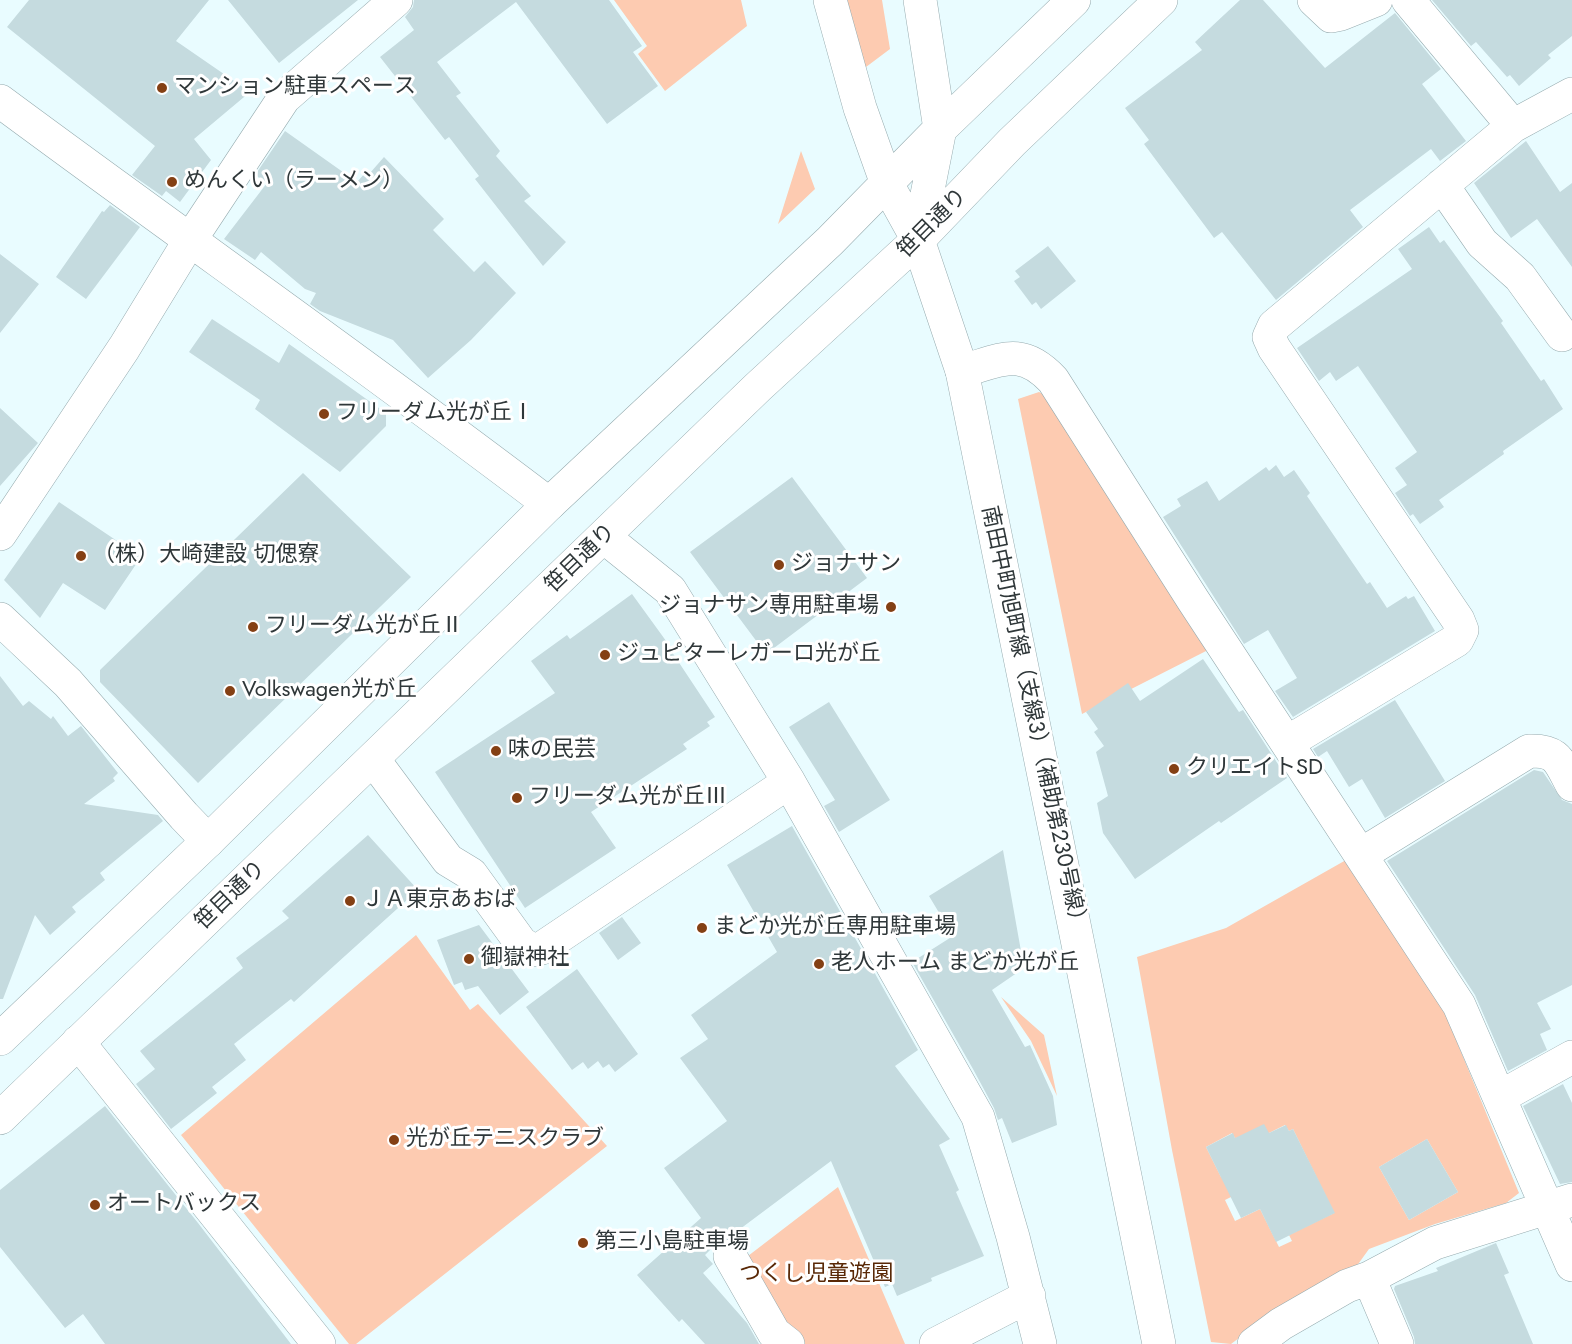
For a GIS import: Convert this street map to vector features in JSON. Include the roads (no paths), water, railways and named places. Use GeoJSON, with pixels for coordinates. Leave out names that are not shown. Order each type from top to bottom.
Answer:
{"type":"FeatureCollection","features":[{"type":"Feature","properties":{"kind":"street"},"geometry":{"type":"LineString","coordinates":[[0,534],[284,98],[396,0]]}},
{"type":"Feature","properties":{"kind":"street","name":"南田中町旭町線（支線3）（補助第230号線）"},"geometry":{"type":"LineString","coordinates":[[830,0],[860,108],[887,184],[918,240],[962,371],[1159,1344]]}},
{"type":"Feature","properties":{"kind":"street"},"geometry":{"type":"LineString","coordinates":[[918,240],[940,129],[920,0]]}},
{"type":"Feature","properties":{"kind":"street"},"geometry":{"type":"LineString","coordinates":[[0,1039],[208,841],[549,504],[830,241],[940,129],[1074,0]]}},
{"type":"Feature","properties":{"kind":"street","name":"笹目通り"},"geometry":{"type":"LineString","coordinates":[[0,1118],[758,387],[918,240],[1006,147],[1161,0]]}},
{"type":"Feature","properties":{"kind":"street"},"geometry":{"type":"LineString","coordinates":[[1314,0],[1331,16],[1376,0]]}},
{"type":"Feature","properties":{"kind":"street"},"geometry":{"type":"LineString","coordinates":[[1408,0],[1513,126]]}},
{"type":"Feature","properties":{"kind":"street"},"geometry":{"type":"LineString","coordinates":[[1288,742],[1456,640],[1462,630],[1458,620],[1274,348],[1269,337],[1274,326],[1513,126],[1572,94]]}},
{"type":"Feature","properties":{"kind":"street"},"geometry":{"type":"LineString","coordinates":[[0,101],[362,363],[549,504]]}},
{"type":"Feature","properties":{"kind":"street"},"geometry":{"type":"LineString","coordinates":[[1442,186],[1482,243],[1520,277],[1562,335]]}},
{"type":"Feature","properties":{"kind":"street"},"geometry":{"type":"LineString","coordinates":[[962,371],[1011,357],[1028,360],[1042,368],[1053,380],[1193,600],[1362,854],[1459,1005],[1500,1097],[1560,1204],[1572,1265]]}},
{"type":"Feature","properties":{"kind":"street"},"geometry":{"type":"LineString","coordinates":[[604,537],[670,590],[789,782],[978,1117],[1029,1296],[1040,1344]]}},
{"type":"Feature","properties":{"kind":"street"},"geometry":{"type":"LineString","coordinates":[[0,619],[68,683],[208,841]]}},
{"type":"Feature","properties":{"kind":"street"},"geometry":{"type":"LineString","coordinates":[[1362,854],[1529,751],[1544,751],[1558,759],[1572,785]]}},
{"type":"Feature","properties":{"kind":"street"},"geometry":{"type":"LineString","coordinates":[[373,759],[448,860],[471,874],[521,943],[532,950],[542,948],[789,782]]}},
{"type":"Feature","properties":{"kind":"street"},"geometry":{"type":"LineString","coordinates":[[78,1042],[319,1344]]}},
{"type":"Feature","properties":{"kind":"street"},"geometry":{"type":"LineString","coordinates":[[1500,1097],[1572,1057]]}},
{"type":"Feature","properties":{"kind":"street"},"geometry":{"type":"LineString","coordinates":[[1254,1344],[1290,1319],[1347,1286],[1369,1278],[1435,1243],[1560,1204]]}},
{"type":"Feature","properties":{"kind":"street"},"geometry":{"type":"LineString","coordinates":[[729,1256],[774,1340]]}},
{"type":"Feature","properties":{"kind":"street"},"geometry":{"type":"LineString","coordinates":[[1369,1278],[1397,1344]]}},
{"type":"Feature","properties":{"kind":"street"},"geometry":{"type":"LineString","coordinates":[[936,1344],[1029,1296]]}},
{"type":"Feature","properties":{"kind":"place","name":"マンション駐車スペース"},"geometry":{"type":"Point","coordinates":[162,88]}},
{"type":"Feature","properties":{"kind":"place","name":"めんくい（ラーメン）"},"geometry":{"type":"Point","coordinates":[172,182]}},
{"type":"Feature","properties":{"kind":"place","name":"フリーダム光が丘Ⅰ"},"geometry":{"type":"Point","coordinates":[324,414]}},
{"type":"Feature","properties":{"kind":"place","name":"（株）大崎建設 切偲寮"},"geometry":{"type":"Point","coordinates":[81,556]}},
{"type":"Feature","properties":{"kind":"place","name":"ジョナサン"},"geometry":{"type":"Point","coordinates":[779,565]}},
{"type":"Feature","properties":{"kind":"place","name":"ジョナサン専用駐車場"},"geometry":{"type":"Point","coordinates":[891,607]}},
{"type":"Feature","properties":{"kind":"place","name":"フリーダム光が丘Ⅱ"},"geometry":{"type":"Point","coordinates":[253,627]}},
{"type":"Feature","properties":{"kind":"place","name":"ジュピターレガーロ光が丘"},"geometry":{"type":"Point","coordinates":[605,655]}},
{"type":"Feature","properties":{"kind":"place","name":"Volkswagen光が丘"},"geometry":{"type":"Point","coordinates":[230,691]}},
{"type":"Feature","properties":{"kind":"place","name":"味の民芸"},"geometry":{"type":"Point","coordinates":[496,751]}},
{"type":"Feature","properties":{"kind":"place","name":"クリエイトSD"},"geometry":{"type":"Point","coordinates":[1174,769]}},
{"type":"Feature","properties":{"kind":"place","name":"フリーダム光が丘Ⅲ"},"geometry":{"type":"Point","coordinates":[517,798]}},
{"type":"Feature","properties":{"kind":"place","name":"ＪＡ東京あおば"},"geometry":{"type":"Point","coordinates":[350,901]}},
{"type":"Feature","properties":{"kind":"place","name":"まどか光が丘専用駐車場"},"geometry":{"type":"Point","coordinates":[702,928]}},
{"type":"Feature","properties":{"kind":"place","name":"御嶽神社"},"geometry":{"type":"Point","coordinates":[469,959]}},
{"type":"Feature","properties":{"kind":"place","name":"老人ホーム まどか光が丘"},"geometry":{"type":"Point","coordinates":[819,964]}},
{"type":"Feature","properties":{"kind":"place","name":"光が丘テニスクラブ"},"geometry":{"type":"Point","coordinates":[394,1140]}},
{"type":"Feature","properties":{"kind":"place","name":"オートバックス"},"geometry":{"type":"Point","coordinates":[95,1205]}},
{"type":"Feature","properties":{"kind":"place","name":"第三小島駐車場"},"geometry":{"type":"Point","coordinates":[583,1243]}},
{"type":"Feature","properties":{"kind":"park label","name":"つくし児童遊園"},"geometry":{"type":"Point","coordinates":[816,1275]}}]}
